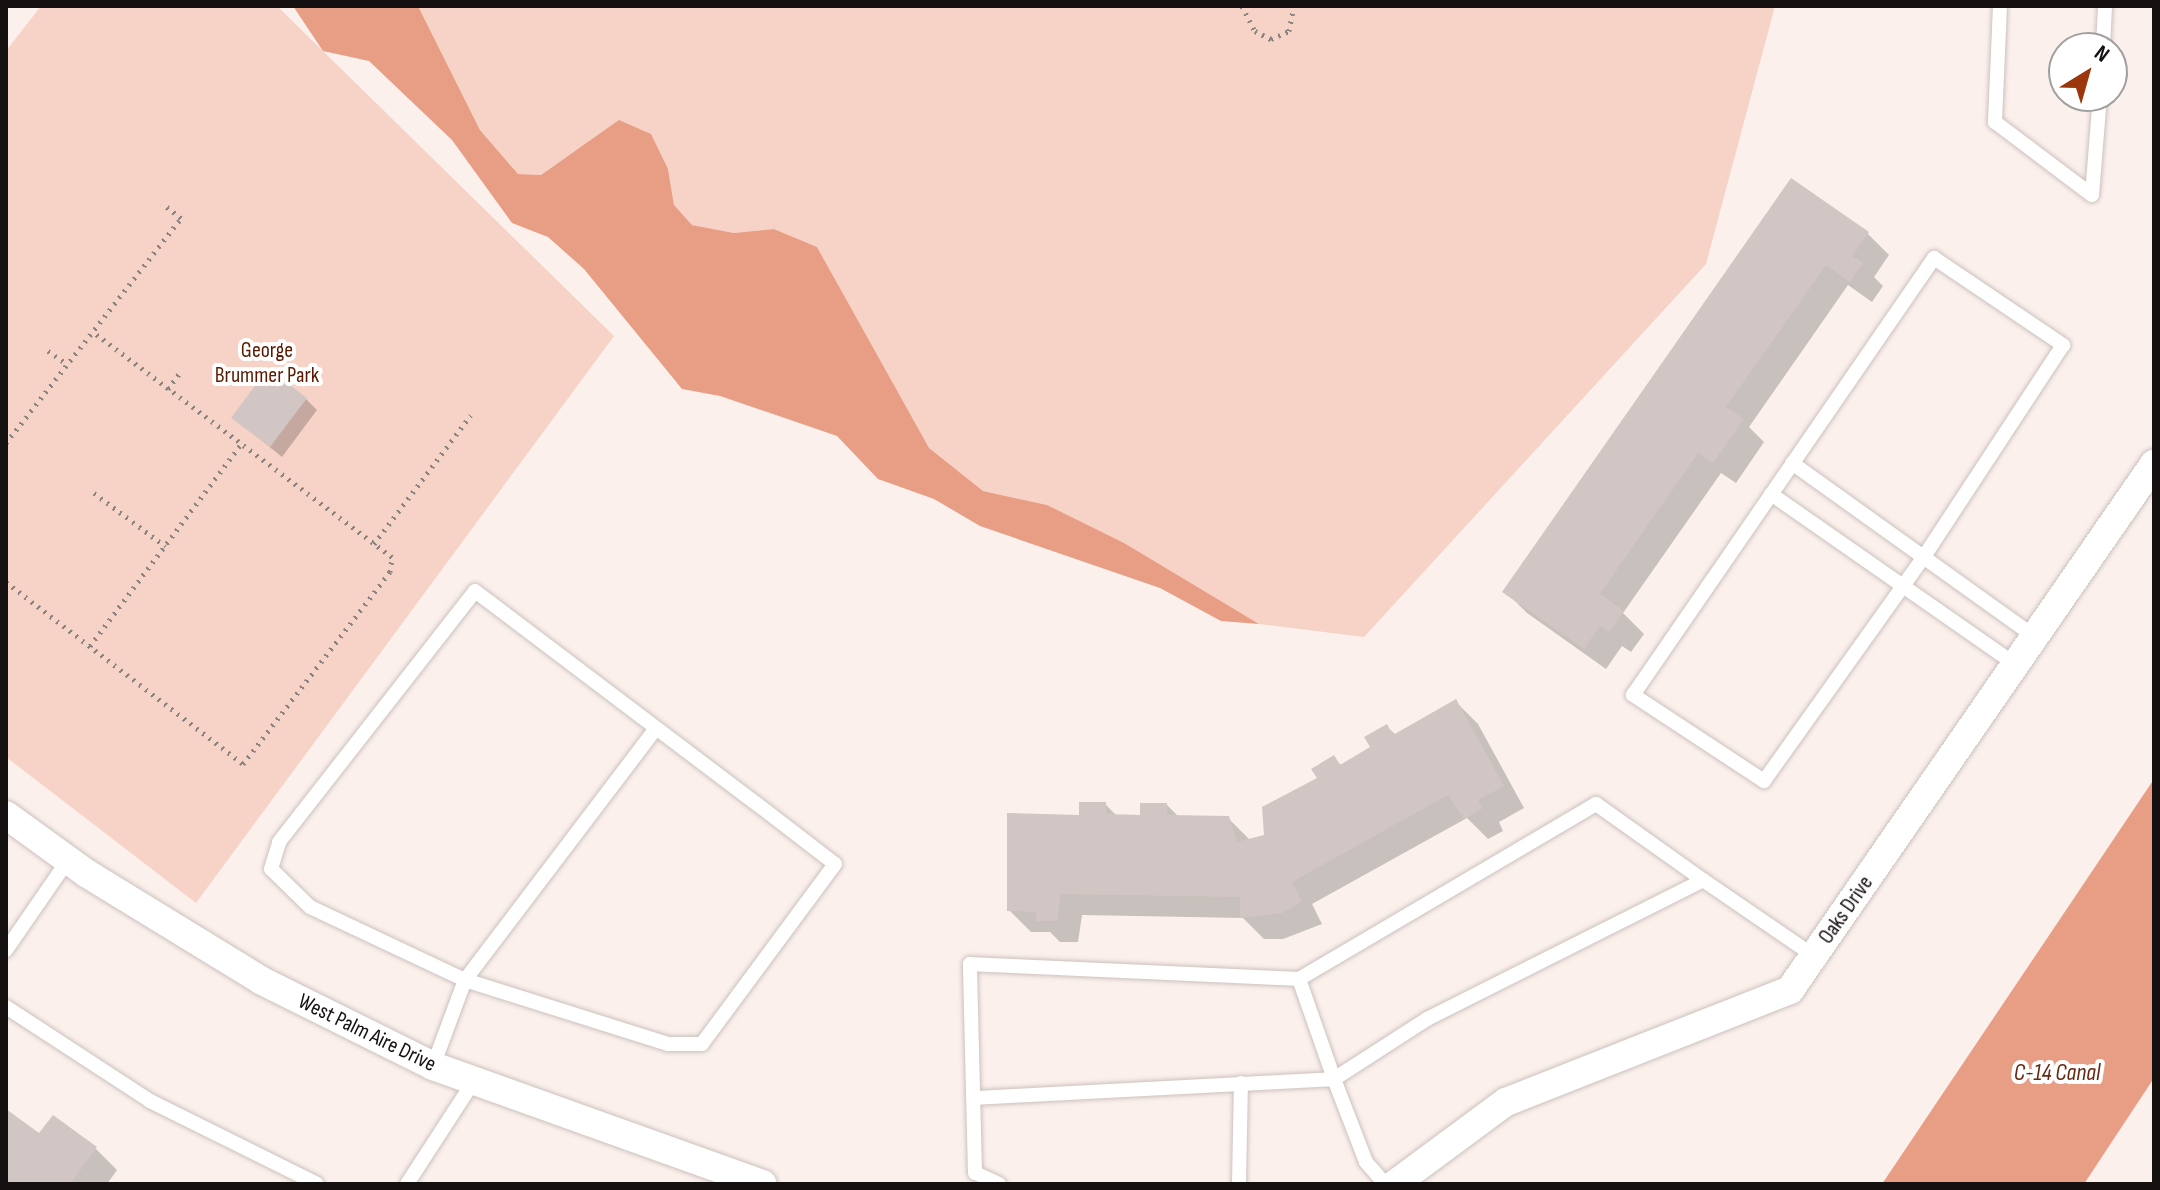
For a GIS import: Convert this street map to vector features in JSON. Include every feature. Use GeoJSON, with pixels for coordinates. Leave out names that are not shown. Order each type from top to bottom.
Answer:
{"type":"FeatureCollection","features":[{"type":"Feature","properties":{"kind":"street","name":"Oaks Drive"},"geometry":{"type":"LineString","coordinates":[[1395,1184],[1506,1102],[1790,990],[2154,464]]}},
{"type":"Feature","properties":{"kind":"street","name":"West Palm Aire Drive"},"geometry":{"type":"LineString","coordinates":[[6,815],[68,860],[262,981],[433,1066],[762,1184]]}},
{"type":"Feature","properties":{"kind":"lane"},"geometry":{"type":"LineString","coordinates":[[2000,6],[1995,122],[2092,195],[2099,112]]}},
{"type":"Feature","properties":{"kind":"lane"},"geometry":{"type":"LineString","coordinates":[[2104,32],[2105,6]]}},
{"type":"Feature","properties":{"kind":"lane"},"geometry":{"type":"LineString","coordinates":[[1934,258],[2063,345],[1904,586],[1764,781],[1633,695],[1771,494],[1934,258]]}},
{"type":"Feature","properties":{"kind":"lane"},"geometry":{"type":"LineString","coordinates":[[1792,463],[2035,637]]}},
{"type":"Feature","properties":{"kind":"lane"},"geometry":{"type":"LineString","coordinates":[[1771,494],[2016,665]]}},
{"type":"Feature","properties":{"kind":"lane"},"geometry":{"type":"LineString","coordinates":[[475,591],[835,864],[702,1044],[668,1044],[465,980],[310,907],[271,869],[279,842],[475,591]]}},
{"type":"Feature","properties":{"kind":"lane"},"geometry":{"type":"LineString","coordinates":[[433,1066],[465,980],[656,728]]}},
{"type":"Feature","properties":{"kind":"lane"},"geometry":{"type":"LineString","coordinates":[[999,1184],[975,1173],[970,964],[1299,979],[1596,804],[1814,956]]}},
{"type":"Feature","properties":{"kind":"lane"},"geometry":{"type":"LineString","coordinates":[[6,950],[68,860]]}},
{"type":"Feature","properties":{"kind":"lane"},"geometry":{"type":"LineString","coordinates":[[974,1098],[1334,1079],[1427,1019],[1703,880]]}},
{"type":"Feature","properties":{"kind":"lane"},"geometry":{"type":"LineString","coordinates":[[1299,979],[1366,1162],[1385,1184]]}},
{"type":"Feature","properties":{"kind":"lane"},"geometry":{"type":"LineString","coordinates":[[6,1007],[150,1101],[317,1184]]}},
{"type":"Feature","properties":{"kind":"lane"},"geometry":{"type":"LineString","coordinates":[[407,1184],[474,1081]]}},
{"type":"Feature","properties":{"kind":"lane"},"geometry":{"type":"LineString","coordinates":[[1239,1184],[1241,1083]]}},
{"type":"Feature","properties":{"kind":"path"},"geometry":{"type":"LineString","coordinates":[[1242,6],[1255,31],[1271,39],[1289,31],[1294,6]]}},
{"type":"Feature","properties":{"kind":"path"},"geometry":{"type":"LineString","coordinates":[[6,443],[181,218],[162,203]]}},
{"type":"Feature","properties":{"kind":"path"},"geometry":{"type":"LineString","coordinates":[[6,582],[243,764],[390,572],[392,557],[93,332]]}},
{"type":"Feature","properties":{"kind":"path"},"geometry":{"type":"LineString","coordinates":[[48,351],[67,364]]}},
{"type":"Feature","properties":{"kind":"path"},"geometry":{"type":"LineString","coordinates":[[168,389],[181,371]]}},
{"type":"Feature","properties":{"kind":"path"},"geometry":{"type":"LineString","coordinates":[[374,544],[471,415]]}},
{"type":"Feature","properties":{"kind":"path"},"geometry":{"type":"LineString","coordinates":[[90,646],[241,444]]}},
{"type":"Feature","properties":{"kind":"path"},"geometry":{"type":"LineString","coordinates":[[94,493],[165,546]]}},
{"type":"Feature","properties":{"kind":"green space","name":"George Brummer Park"},"geometry":{"type":"Polygon","coordinates":[[[41,6],[277,6],[614,336],[196,903],[6,757],[6,51],[41,6]]]}},
{"type":"Feature","properties":{"kind":"green space"},"geometry":{"type":"Polygon","coordinates":[[[418,6],[1775,6],[1706,264],[1364,637],[1259,624],[1047,505],[983,491],[928,448],[817,247],[774,229],[734,233],[692,225],[674,205],[668,169],[574,152],[541,175],[518,174],[480,130],[418,6]]]}},
{"type":"Feature","properties":{"kind":"water"},"geometry":{"type":"Polygon","coordinates":[[[293,6],[418,6],[480,130],[518,174],[541,175],[619,120],[651,134],[668,169],[674,205],[692,225],[734,233],[774,229],[817,247],[929,448],[983,491],[1047,505],[1124,543],[1259,624],[1221,621],[1160,588],[980,526],[934,499],[878,479],[837,436],[720,396],[682,389],[584,269],[548,237],[512,223],[452,140],[369,61],[323,51],[293,6]]]}},
{"type":"Feature","properties":{"kind":"water","name":"C-14 Canal"},"geometry":{"type":"Polygon","coordinates":[[[2154,779],[2154,1078],[2084,1184],[1882,1184],[2154,779]]]}},
{"type":"Feature","properties":{"kind":"building"},"geometry":{"type":"Polygon","coordinates":[[[1791,178],[1869,232],[1852,256],[1863,263],[1850,282],[1826,265],[1726,407],[1744,419],[1713,463],[1698,453],[1600,594],[1624,611],[1609,632],[1600,626],[1584,649],[1502,592],[1791,178]]]}},
{"type":"Feature","properties":{"kind":"building"},"geometry":{"type":"Polygon","coordinates":[[[268,368],[307,398],[270,447],[231,418],[268,368]]]}},
{"type":"Feature","properties":{"kind":"building"},"geometry":{"type":"Polygon","coordinates":[[[1456,699],[1504,786],[1478,800],[1483,808],[1464,819],[1448,795],[1292,882],[1302,902],[1282,913],[1240,918],[1240,897],[1061,894],[1057,921],[1036,921],[1036,912],[1007,911],[1007,813],[1079,815],[1079,802],[1106,802],[1106,814],[1140,815],[1140,803],[1167,803],[1167,815],[1229,816],[1237,842],[1264,835],[1262,807],[1317,778],[1311,769],[1334,755],[1340,765],[1370,747],[1364,737],[1387,724],[1393,735],[1456,699]]]}},
{"type":"Feature","properties":{"kind":"building"},"geometry":{"type":"Polygon","coordinates":[[[6,1109],[39,1133],[53,1115],[97,1147],[70,1184],[6,1184],[6,1109]]]}}]}
